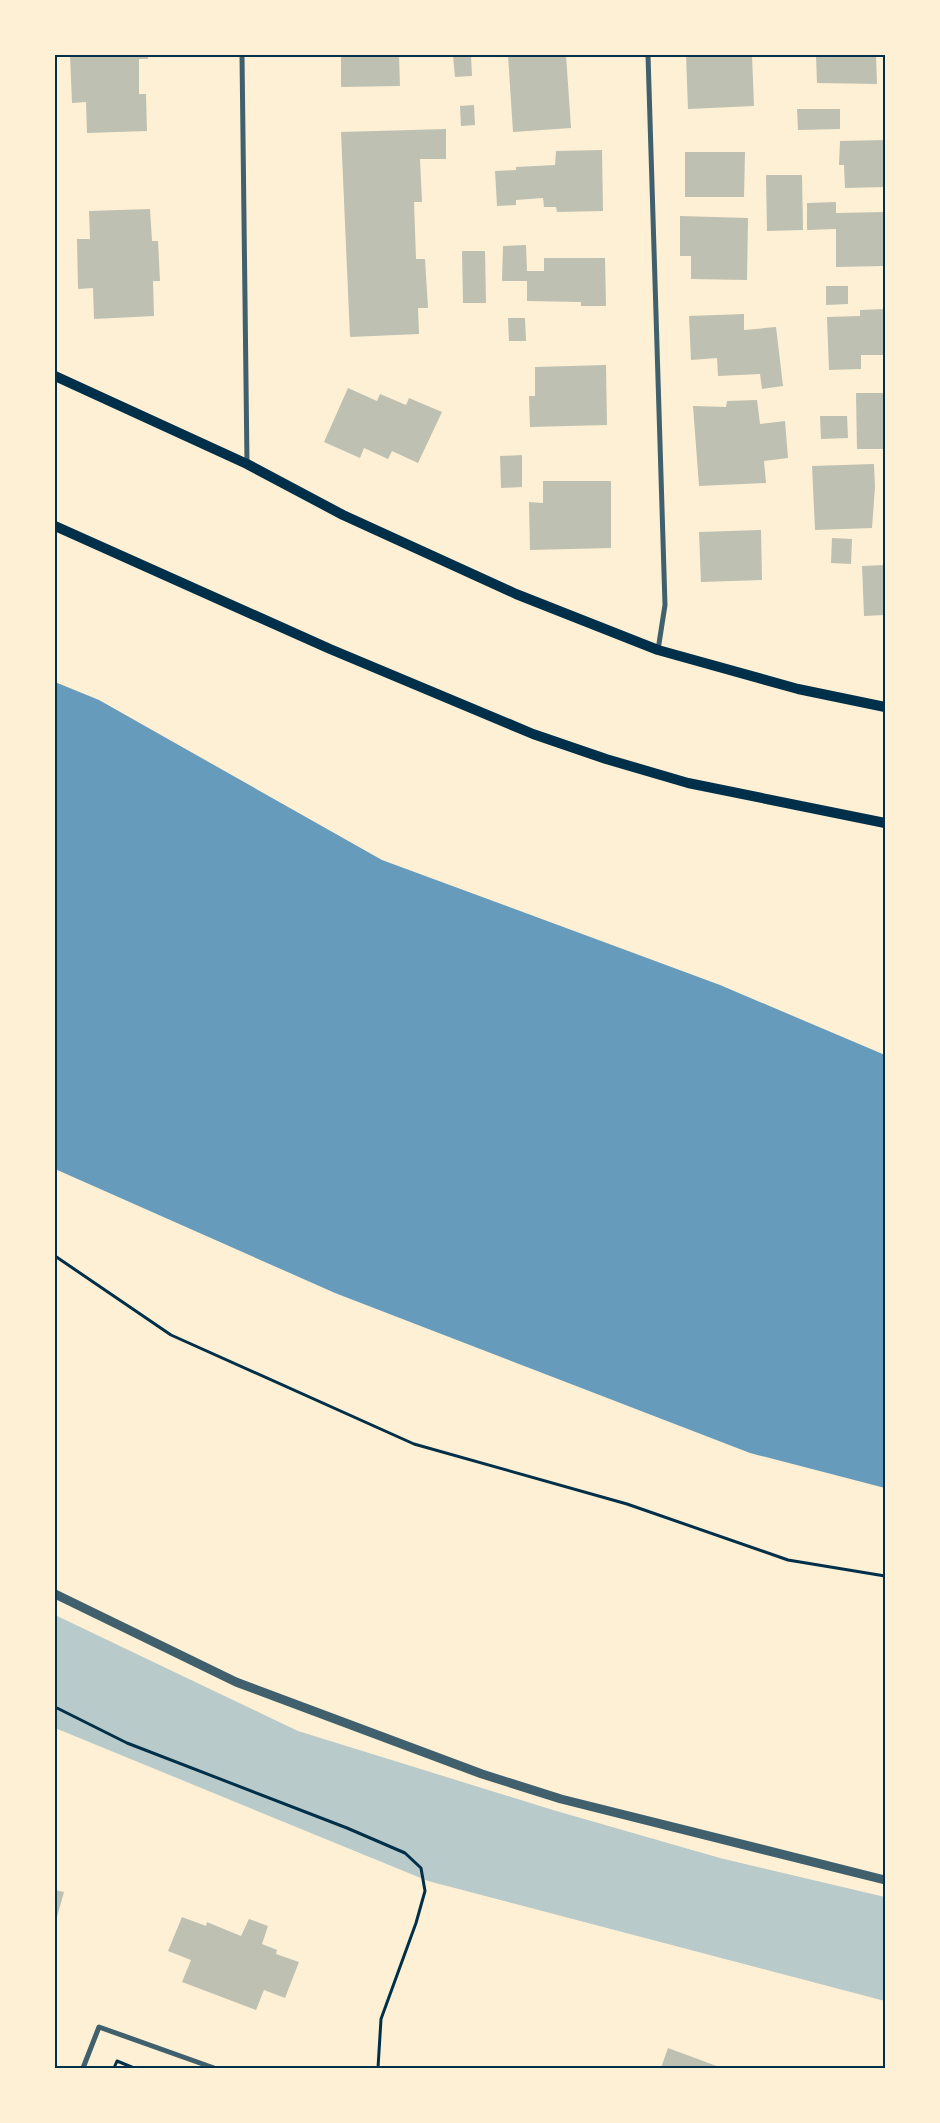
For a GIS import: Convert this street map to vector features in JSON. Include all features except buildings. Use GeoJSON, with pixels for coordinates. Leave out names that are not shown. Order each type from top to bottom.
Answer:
{"type":"FeatureCollection","features":[{"type":"Feature","properties":{"kind":"main road"},"geometry":{"type":"LineString","coordinates":[[55,376],[247,464],[343,515],[516,594],[658,650],[798,689],[885,707]]}},
{"type":"Feature","properties":{"kind":"main road"},"geometry":{"type":"LineString","coordinates":[[55,526],[330,650],[533,734],[606,759],[688,783],[885,823]]}},
{"type":"Feature","properties":{"kind":"street"},"geometry":{"type":"LineString","coordinates":[[242,55],[247,464]]}},
{"type":"Feature","properties":{"kind":"street"},"geometry":{"type":"LineString","coordinates":[[648,55],[665,605],[658,650]]}},
{"type":"Feature","properties":{"kind":"street"},"geometry":{"type":"LineString","coordinates":[[55,1594],[236,1682],[482,1774],[571,1802],[885,1880]]}},
{"type":"Feature","properties":{"kind":"street"},"geometry":{"type":"LineString","coordinates":[[83,2068],[99,2027],[214,2068]]}},
{"type":"Feature","properties":{"kind":"path"},"geometry":{"type":"LineString","coordinates":[[55,1256],[171,1334],[414,1444],[627,1504],[788,1560],[885,1576]]}},
{"type":"Feature","properties":{"kind":"path"},"geometry":{"type":"LineString","coordinates":[[55,1707],[127,1743],[347,1828],[405,1853],[421,1868],[425,1891],[416,1923],[381,2019],[378,2068]]}},
{"type":"Feature","properties":{"kind":"path"},"geometry":{"type":"LineString","coordinates":[[114,2068],[117,2061],[134,2068]]}},
{"type":"Feature","properties":{"kind":"shaded area"},"geometry":{"type":"Polygon","coordinates":[[[55,1615],[298,1731],[553,1810],[720,1858],[885,1897],[885,2001],[428,1881],[55,1728],[55,1615]]]}},
{"type":"Feature","properties":{"kind":"water"},"geometry":{"type":"Polygon","coordinates":[[[55,682],[99,700],[382,860],[720,985],[885,1055],[885,1488],[750,1453],[335,1293],[55,1169],[55,682]]]}}]}
